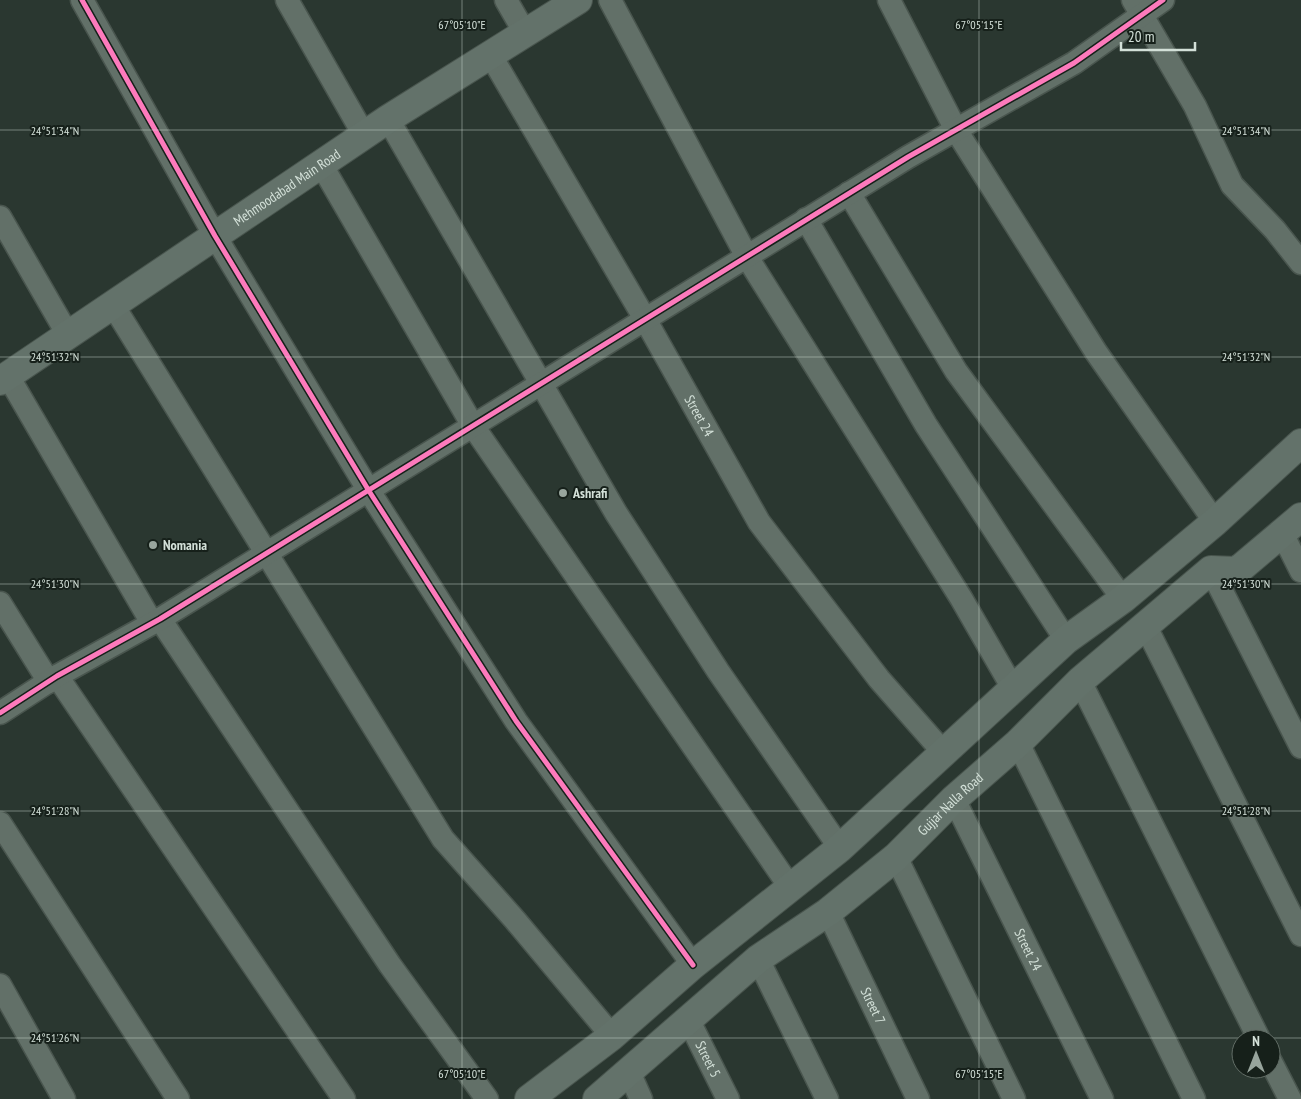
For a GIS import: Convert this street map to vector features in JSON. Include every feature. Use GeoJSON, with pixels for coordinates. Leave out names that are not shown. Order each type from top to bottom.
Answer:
{"type":"FeatureCollection","features":[{"type":"Feature","properties":{"kind":"street"},"geometry":{"type":"LineString","coordinates":[[82,0],[216,236],[369,491],[516,721],[694,965]]}},
{"type":"Feature","properties":{"kind":"street"},"geometry":{"type":"LineString","coordinates":[[288,0],[364,135]]}},
{"type":"Feature","properties":{"kind":"street"},"geometry":{"type":"LineString","coordinates":[[506,0],[526,33]]}},
{"type":"Feature","properties":{"kind":"street","name":"Mehmoodabad Main Road"},"geometry":{"type":"LineString","coordinates":[[4,379],[388,119],[578,0]]}},
{"type":"Feature","properties":{"kind":"street"},"geometry":{"type":"LineString","coordinates":[[610,0],[747,257],[961,598],[1014,690]]}},
{"type":"Feature","properties":{"kind":"street"},"geometry":{"type":"LineString","coordinates":[[890,0],[956,130],[1096,352],[1215,522]]}},
{"type":"Feature","properties":{"kind":"street"},"geometry":{"type":"LineString","coordinates":[[0,713],[53,679],[156,621],[369,491],[849,193],[1074,64],[1137,8],[1163,0]]}},
{"type":"Feature","properties":{"kind":"street"},"geometry":{"type":"LineString","coordinates":[[1137,8],[1195,106],[1232,185],[1275,230],[1301,263]]}},
{"type":"Feature","properties":{"kind":"street","name":"Street 24"},"geometry":{"type":"LineString","coordinates":[[490,54],[645,320],[759,522],[879,679],[944,753]]}},
{"type":"Feature","properties":{"kind":"street"},"geometry":{"type":"LineString","coordinates":[[388,119],[621,521],[718,671],[840,848]]}},
{"type":"Feature","properties":{"kind":"street"},"geometry":{"type":"LineString","coordinates":[[321,164],[473,426],[790,887]]}},
{"type":"Feature","properties":{"kind":"street"},"geometry":{"type":"LineString","coordinates":[[849,193],[956,371],[1123,599]]}},
{"type":"Feature","properties":{"kind":"street"},"geometry":{"type":"LineString","coordinates":[[0,217],[68,335]]}},
{"type":"Feature","properties":{"kind":"street"},"geometry":{"type":"LineString","coordinates":[[806,220],[926,425],[1066,640]]}},
{"type":"Feature","properties":{"kind":"street"},"geometry":{"type":"LineString","coordinates":[[113,305],[443,839],[515,920],[612,1036]]}},
{"type":"Feature","properties":{"kind":"street"},"geometry":{"type":"LineString","coordinates":[[4,379],[156,621],[390,966],[486,1099]]}},
{"type":"Feature","properties":{"kind":"street"},"geometry":{"type":"LineString","coordinates":[[529,1099],[612,1036],[694,965],[840,848],[1014,690],[1066,640],[1123,599],[1215,522],[1301,443]]}},
{"type":"Feature","properties":{"kind":"street"},"geometry":{"type":"LineString","coordinates":[[1301,571],[1291,525],[1237,571],[1211,570],[1301,747]]}},
{"type":"Feature","properties":{"kind":"street","name":"Gujjar Nalla Road"},"geometry":{"type":"LineString","coordinates":[[597,1099],[758,959],[828,912],[896,857],[954,799],[1018,743],[1080,681],[1211,570]]}},
{"type":"Feature","properties":{"kind":"street"},"geometry":{"type":"LineString","coordinates":[[0,603],[344,1099]]}},
{"type":"Feature","properties":{"kind":"street"},"geometry":{"type":"LineString","coordinates":[[1145,624],[1301,936]]}},
{"type":"Feature","properties":{"kind":"street"},"geometry":{"type":"LineString","coordinates":[[1080,681],[1254,1029]]}},
{"type":"Feature","properties":{"kind":"street"},"geometry":{"type":"LineString","coordinates":[[1018,743],[1194,1099]]}},
{"type":"Feature","properties":{"kind":"street","name":"Street 24"},"geometry":{"type":"LineString","coordinates":[[954,799],[1102,1099]]}},
{"type":"Feature","properties":{"kind":"street"},"geometry":{"type":"LineString","coordinates":[[0,823],[178,1099]]}},
{"type":"Feature","properties":{"kind":"street"},"geometry":{"type":"LineString","coordinates":[[896,857],[1014,1099]]}},
{"type":"Feature","properties":{"kind":"street","name":"Street 7"},"geometry":{"type":"LineString","coordinates":[[828,912],[918,1099]]}},
{"type":"Feature","properties":{"kind":"street"},"geometry":{"type":"LineString","coordinates":[[758,959],[827,1099]]}},
{"type":"Feature","properties":{"kind":"street"},"geometry":{"type":"LineString","coordinates":[[0,985],[64,1099]]}},
{"type":"Feature","properties":{"kind":"street","name":"Street 5"},"geometry":{"type":"LineString","coordinates":[[688,1018],[728,1099]]}},
{"type":"Feature","properties":{"kind":"street"},"geometry":{"type":"LineString","coordinates":[[629,1072],[641,1099]]}},
{"type":"Feature","properties":{"kind":"street"},"geometry":{"type":"LineString","coordinates":[[1280,1079],[1290,1099]]}},
{"type":"Feature","properties":{"kind":"cycle path"},"geometry":{"type":"LineString","coordinates":[[82,0],[215,236],[369,491],[516,721],[693,965]]}},
{"type":"Feature","properties":{"kind":"cycle path"},"geometry":{"type":"LineString","coordinates":[[0,713],[57,676],[160,619],[908,157],[1074,63],[1163,0]]}},
{"type":"Feature","properties":{"kind":"place","name":"Ashrafi"},"geometry":{"type":"Point","coordinates":[563,493]}},
{"type":"Feature","properties":{"kind":"place","name":"Nomania"},"geometry":{"type":"Point","coordinates":[153,545]}}]}
